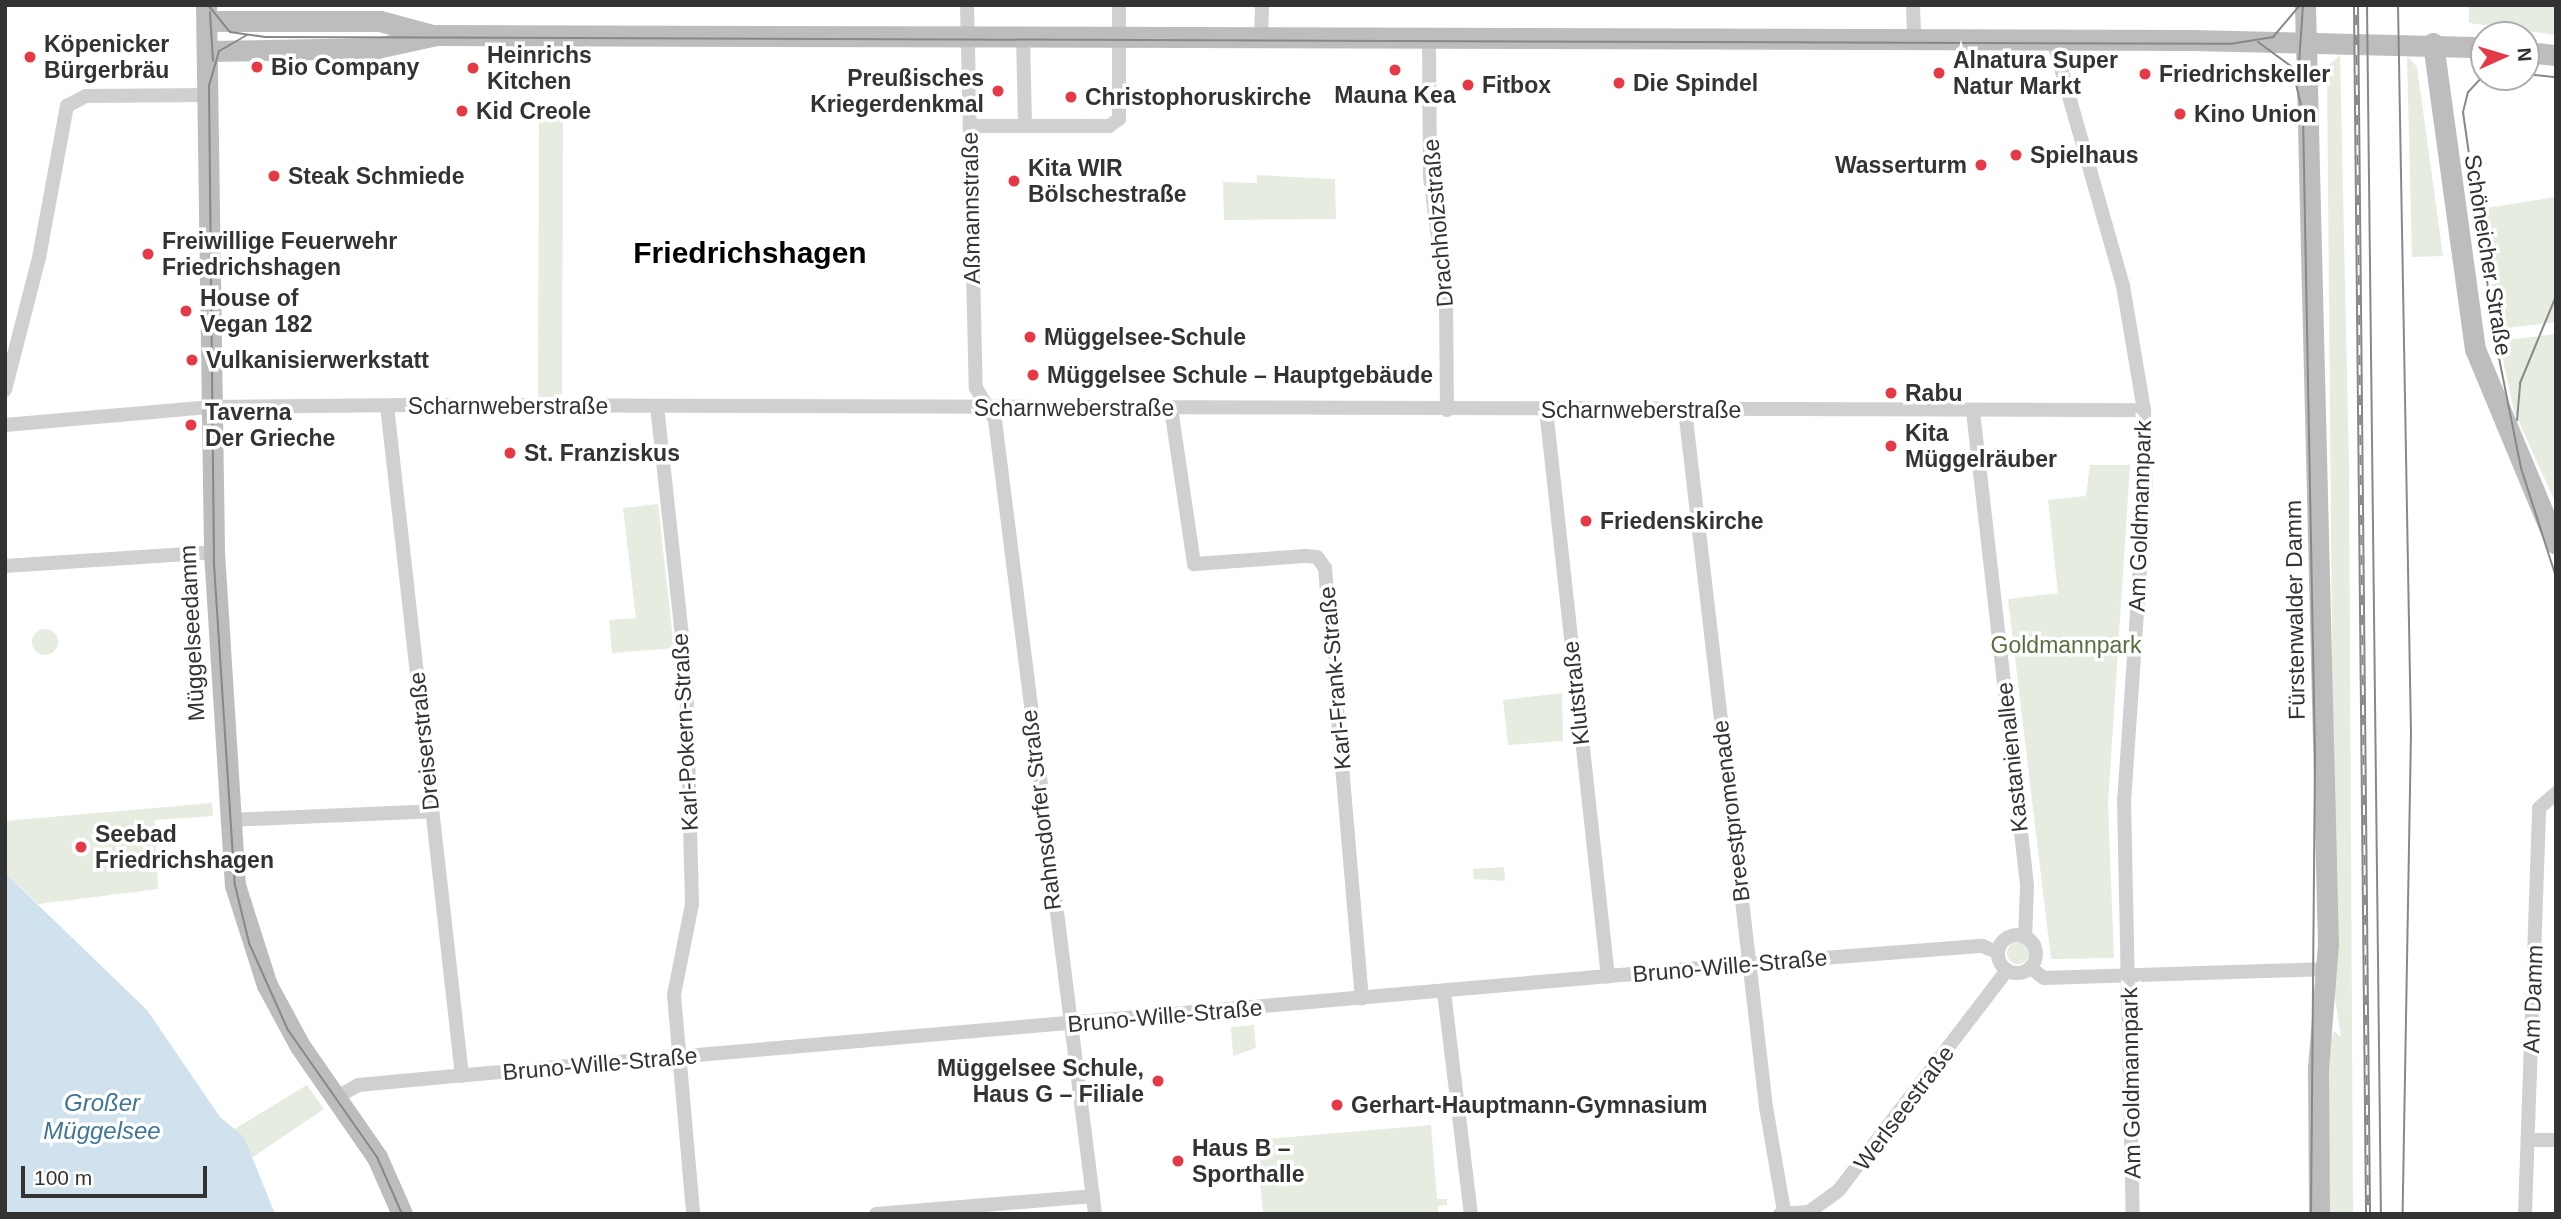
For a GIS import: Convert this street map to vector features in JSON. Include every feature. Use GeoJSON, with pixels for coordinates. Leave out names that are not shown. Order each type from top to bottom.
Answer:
{"type":"FeatureCollection","features":[{"type":"Feature","properties":{"kind":"main road","name":"Fürstenwalder Damm"},"geometry":{"type":"LineString","coordinates":[[2305,5],[2327,969],[2318,1067],[2319,1214]]}},
{"type":"Feature","properties":{"kind":"main road"},"geometry":{"type":"LineString","coordinates":[[207,13],[380,21],[431,35]]}},
{"type":"Feature","properties":{"kind":"main road","name":"Müggelseedamm"},"geometry":{"type":"LineString","coordinates":[[207,13],[214,552],[235,887],[249,943],[291,1032],[377,1157],[402,1214]]}},
{"type":"Feature","properties":{"kind":"main road"},"geometry":{"type":"LineString","coordinates":[[209,51],[377,48],[431,35],[1914,39],[2433,43],[2470,46]]}},
{"type":"Feature","properties":{"kind":"main road","name":"Schöneicher Straße"},"geometry":{"type":"LineString","coordinates":[[2433,43],[2475,349],[2556,544]]}},
{"type":"Feature","properties":{"kind":"street","name":"Aßmannstraße"},"geometry":{"type":"LineString","coordinates":[[967,5],[976,388],[985,408]]}},
{"type":"Feature","properties":{"kind":"street"},"geometry":{"type":"LineString","coordinates":[[970,126],[1109,126],[1119,119],[1119,5]]}},
{"type":"Feature","properties":{"kind":"street"},"geometry":{"type":"LineString","coordinates":[[1261,36],[1262,5]]}},
{"type":"Feature","properties":{"kind":"street"},"geometry":{"type":"LineString","coordinates":[[1913,5],[1914,39]]}},
{"type":"Feature","properties":{"kind":"street"},"geometry":{"type":"LineString","coordinates":[[1023,36],[1026,126]]}},
{"type":"Feature","properties":{"kind":"street","name":"Drachholzstraße"},"geometry":{"type":"LineString","coordinates":[[1429,37],[1430,177],[1448,321],[1447,410]]}},
{"type":"Feature","properties":{"kind":"street","name":"Am Goldmannpark"},"geometry":{"type":"LineString","coordinates":[[2053,40],[2123,286],[2144,410],[2146,480],[2124,799],[2130,975],[2133,1214]]}},
{"type":"Feature","properties":{"kind":"street"},"geometry":{"type":"LineString","coordinates":[[5,390],[43,239],[67,106],[86,96],[209,95]]}},
{"type":"Feature","properties":{"kind":"street","name":"Dreiserstraße"},"geometry":{"type":"LineString","coordinates":[[387,406],[462,1076]]}},
{"type":"Feature","properties":{"kind":"street","name":"Karl-Pokern-Straße"},"geometry":{"type":"LineString","coordinates":[[657,406],[686,674],[692,904],[674,982],[693,1214]]}},
{"type":"Feature","properties":{"kind":"street","name":"Scharnweberstraße"},"geometry":{"type":"LineString","coordinates":[[5,425],[212,407],[2144,410]]}},
{"type":"Feature","properties":{"kind":"street","name":"Rahnsdorfer Straße"},"geometry":{"type":"LineString","coordinates":[[985,408],[995,420],[1067,1024],[1095,1214]]}},
{"type":"Feature","properties":{"kind":"street","name":"Karl-Frank-Straße"},"geometry":{"type":"LineString","coordinates":[[1171,408],[1194,564],[1305,556],[1317,557],[1325,568],[1362,998]]}},
{"type":"Feature","properties":{"kind":"street","name":"Klutstraße"},"geometry":{"type":"LineString","coordinates":[[1546,409],[1608,977]]}},
{"type":"Feature","properties":{"kind":"street","name":"Breestpromenade"},"geometry":{"type":"LineString","coordinates":[[1685,410],[1782,1212]]}},
{"type":"Feature","properties":{"kind":"street","name":"Kastanienallee"},"geometry":{"type":"LineString","coordinates":[[1973,411],[2027,887],[2025,937]]}},
{"type":"Feature","properties":{"kind":"street"},"geometry":{"type":"LineString","coordinates":[[5,566],[214,552]]}},
{"type":"Feature","properties":{"kind":"street","name":"Am Damm"},"geometry":{"type":"LineString","coordinates":[[2525,1214],[2539,808],[2556,793]]}},
{"type":"Feature","properties":{"kind":"street"},"geometry":{"type":"LineString","coordinates":[[229,820],[432,811]]}},
{"type":"Feature","properties":{"kind":"street"},"geometry":{"type":"LineString","coordinates":[[2031,968],[2036,950],[2025,937],[2008,938],[1998,952],[2007,970],[2031,968],[2044,978],[2327,969]]}},
{"type":"Feature","properties":{"kind":"street","name":"Bruno-Wille-Straße"},"geometry":{"type":"LineString","coordinates":[[335,1098],[358,1085],[1750,964],[1982,946],[1998,952]]}},
{"type":"Feature","properties":{"kind":"street","name":"Werlseestraße"},"geometry":{"type":"LineString","coordinates":[[1782,1212],[1810,1212],[1839,1190],[2007,970]]}},
{"type":"Feature","properties":{"kind":"street"},"geometry":{"type":"LineString","coordinates":[[1444,992],[1471,1214]]}},
{"type":"Feature","properties":{"kind":"street"},"geometry":{"type":"LineString","coordinates":[[2528,1140],[2556,1140]]}},
{"type":"Feature","properties":{"kind":"street"},"geometry":{"type":"LineString","coordinates":[[876,1214],[1093,1196]]}},
{"type":"Feature","properties":{"kind":"green space"},"geometry":{"type":"Polygon","coordinates":[[[2469,5],[2556,5],[2556,35],[2540,33],[2540,21],[2469,23],[2469,5]]]}},
{"type":"Feature","properties":{"kind":"green space"},"geometry":{"type":"Polygon","coordinates":[[[2340,55],[2349,467],[2353,1214],[2330,1214],[2328,1094],[2330,1040],[2334,1031],[2341,1037],[2335,998],[2327,67],[2340,55]]]}},
{"type":"Feature","properties":{"kind":"green space"},"geometry":{"type":"Polygon","coordinates":[[[2407,56],[2417,67],[2443,256],[2412,257],[2407,56]]]}},
{"type":"Feature","properties":{"kind":"green space"},"geometry":{"type":"Polygon","coordinates":[[[539,109],[563,109],[562,397],[538,397],[539,109]]]}},
{"type":"Feature","properties":{"kind":"green space"},"geometry":{"type":"Polygon","coordinates":[[[1257,175],[1335,179],[1336,219],[1224,220],[1223,182],[1257,183],[1257,175]]]}},
{"type":"Feature","properties":{"kind":"green space"},"geometry":{"type":"Polygon","coordinates":[[[2556,197],[2556,322],[2498,329],[2480,209],[2556,197]]]}},
{"type":"Feature","properties":{"kind":"green space"},"geometry":{"type":"Polygon","coordinates":[[[2556,334],[2556,504],[2514,411],[2499,341],[2556,334]]]}},
{"type":"Feature","properties":{"kind":"green space","name":"Goldmannpark"},"geometry":{"type":"Polygon","coordinates":[[[2090,465],[2130,465],[2108,804],[2114,958],[2051,959],[2008,599],[2058,593],[2048,500],[2086,496],[2090,465]]]}},
{"type":"Feature","properties":{"kind":"green space"},"geometry":{"type":"Polygon","coordinates":[[[658,504],[674,648],[612,653],[609,620],[636,618],[623,508],[658,504]]]}},
{"type":"Feature","properties":{"kind":"green space"},"geometry":{"type":"Polygon","coordinates":[[[45,629],[54,633],[58,642],[54,651],[45,655],[36,651],[32,642],[36,633],[45,629]]]}},
{"type":"Feature","properties":{"kind":"green space"},"geometry":{"type":"Polygon","coordinates":[[[1562,693],[1563,741],[1508,745],[1503,700],[1562,693]]]}},
{"type":"Feature","properties":{"kind":"green space","name":"Seebad Friedrichshagen"},"geometry":{"type":"Polygon","coordinates":[[[212,803],[213,816],[155,820],[158,889],[38,904],[5,873],[5,821],[212,803]]]}},
{"type":"Feature","properties":{"kind":"green space"},"geometry":{"type":"Polygon","coordinates":[[[1504,867],[1505,881],[1474,879],[1473,869],[1504,867]]]}},
{"type":"Feature","properties":{"kind":"green space"},"geometry":{"type":"Polygon","coordinates":[[[2018,942],[2026,945],[2029,953],[2026,961],[2018,964],[2010,961],[2007,953],[2010,945],[2018,942]]]}},
{"type":"Feature","properties":{"kind":"green space"},"geometry":{"type":"Polygon","coordinates":[[[1254,1025],[1256,1048],[1233,1056],[1231,1027],[1254,1025]]]}},
{"type":"Feature","properties":{"kind":"green space"},"geometry":{"type":"Polygon","coordinates":[[[307,1085],[324,1109],[253,1157],[233,1130],[307,1085]]]}},
{"type":"Feature","properties":{"kind":"green space"},"geometry":{"type":"Polygon","coordinates":[[[1431,1125],[1437,1199],[1447,1199],[1447,1205],[1438,1206],[1438,1213],[1446,1214],[1253,1214],[1263,1212],[1256,1140],[1431,1125]]]}},
{"type":"Feature","properties":{"kind":"water","name":"Großer Müggelsee"},"geometry":{"type":"Polygon","coordinates":[[[5,873],[147,1010],[220,1117],[244,1137],[275,1214],[5,1214],[5,873]]]}},
{"type":"Feature","properties":{"kind":"tram line"},"geometry":{"type":"LineString","coordinates":[[208,5],[230,32],[264,37],[2230,44],[2273,37],[2300,5]]}},
{"type":"Feature","properties":{"kind":"tram line"},"geometry":{"type":"LineString","coordinates":[[2298,78],[2303,5]]}},
{"type":"Feature","properties":{"kind":"tram line"},"geometry":{"type":"LineString","coordinates":[[2367,5],[2381,1214]]}},
{"type":"Feature","properties":{"kind":"tram line"},"geometry":{"type":"LineString","coordinates":[[2398,5],[2411,732],[2403,1214]]}},
{"type":"Feature","properties":{"kind":"tram line"},"geometry":{"type":"LineString","coordinates":[[210,12],[213,61]]}},
{"type":"Feature","properties":{"kind":"tram line"},"geometry":{"type":"LineString","coordinates":[[247,35],[219,51],[209,85],[214,564],[235,885],[249,943],[288,1030],[377,1157],[402,1214]]}},
{"type":"Feature","properties":{"kind":"tram line"},"geometry":{"type":"LineString","coordinates":[[2258,42],[2292,67],[2303,114],[2315,757],[2311,1214]]}},
{"type":"Feature","properties":{"kind":"tram line"},"geometry":{"type":"LineString","coordinates":[[2540,75],[2556,77]]}},
{"type":"Feature","properties":{"kind":"tram line"},"geometry":{"type":"LineString","coordinates":[[2470,90],[2463,112],[2495,338],[2521,468],[2556,577]]}},
{"type":"Feature","properties":{"kind":"tram line"},"geometry":{"type":"LineString","coordinates":[[2517,420],[2520,383],[2556,296]]}},
{"type":"Feature","properties":{"kind":"railway"},"geometry":{"type":"LineString","coordinates":[[2356,5],[2368,1214]]}},
{"type":"Feature","properties":{"kind":"place","name":"Köpenicker Bürgerbräu"},"geometry":{"type":"Point","coordinates":[30,57]}},
{"type":"Feature","properties":{"kind":"place","name":"Bio Company"},"geometry":{"type":"Point","coordinates":[257,67]}},
{"type":"Feature","properties":{"kind":"place","name":"Heinrichs Kitchen"},"geometry":{"type":"Point","coordinates":[473,68]}},
{"type":"Feature","properties":{"kind":"place","name":"Mauna Kea"},"geometry":{"type":"Point","coordinates":[1395,70]}},
{"type":"Feature","properties":{"kind":"place","name":"Alnatura Super Natur Markt"},"geometry":{"type":"Point","coordinates":[1939,73]}},
{"type":"Feature","properties":{"kind":"place","name":"Friedrichskeller"},"geometry":{"type":"Point","coordinates":[2145,74]}},
{"type":"Feature","properties":{"kind":"place","name":"Die Spindel"},"geometry":{"type":"Point","coordinates":[1619,83]}},
{"type":"Feature","properties":{"kind":"place","name":"Fitbox"},"geometry":{"type":"Point","coordinates":[1468,85]}},
{"type":"Feature","properties":{"kind":"place","name":"Preußisches Kriegerdenkmal"},"geometry":{"type":"Point","coordinates":[998,91]}},
{"type":"Feature","properties":{"kind":"place","name":"Christophoruskirche"},"geometry":{"type":"Point","coordinates":[1071,97]}},
{"type":"Feature","properties":{"kind":"place","name":"Kid Creole"},"geometry":{"type":"Point","coordinates":[462,111]}},
{"type":"Feature","properties":{"kind":"place","name":"Kino Union"},"geometry":{"type":"Point","coordinates":[2180,114]}},
{"type":"Feature","properties":{"kind":"place","name":"Spielhaus"},"geometry":{"type":"Point","coordinates":[2016,155]}},
{"type":"Feature","properties":{"kind":"place","name":"Wasserturm"},"geometry":{"type":"Point","coordinates":[1981,165]}},
{"type":"Feature","properties":{"kind":"place","name":"Steak Schmiede"},"geometry":{"type":"Point","coordinates":[274,176]}},
{"type":"Feature","properties":{"kind":"place","name":"Kita WIR Bölschestraße"},"geometry":{"type":"Point","coordinates":[1014,181]}},
{"type":"Feature","properties":{"kind":"place","name":"Freiwillige Feuerwehr Friedrichshagen"},"geometry":{"type":"Point","coordinates":[148,254]}},
{"type":"Feature","properties":{"kind":"place","name":"House of Vegan 182"},"geometry":{"type":"Point","coordinates":[186,311]}},
{"type":"Feature","properties":{"kind":"place","name":"Müggelsee-Schule"},"geometry":{"type":"Point","coordinates":[1030,337]}},
{"type":"Feature","properties":{"kind":"place","name":"Vulkanisierwerkstatt"},"geometry":{"type":"Point","coordinates":[192,360]}},
{"type":"Feature","properties":{"kind":"place","name":"Müggelsee Schule – Hauptgebäude"},"geometry":{"type":"Point","coordinates":[1033,375]}},
{"type":"Feature","properties":{"kind":"place","name":"Rabu"},"geometry":{"type":"Point","coordinates":[1891,393]}},
{"type":"Feature","properties":{"kind":"place","name":"Taverna Der Grieche"},"geometry":{"type":"Point","coordinates":[191,425]}},
{"type":"Feature","properties":{"kind":"place","name":"Kita Müggelräuber"},"geometry":{"type":"Point","coordinates":[1891,446]}},
{"type":"Feature","properties":{"kind":"place","name":"St. Franziskus"},"geometry":{"type":"Point","coordinates":[510,453]}},
{"type":"Feature","properties":{"kind":"place","name":"Friedenskirche"},"geometry":{"type":"Point","coordinates":[1586,521]}},
{"type":"Feature","properties":{"kind":"place","name":"Seebad Friedrichshagen"},"geometry":{"type":"Point","coordinates":[81,847]}},
{"type":"Feature","properties":{"kind":"place","name":"Müggelsee Schule, Haus G – Filiale"},"geometry":{"type":"Point","coordinates":[1158,1081]}},
{"type":"Feature","properties":{"kind":"place","name":"Gerhart-Hauptmann-Gymnasium"},"geometry":{"type":"Point","coordinates":[1337,1105]}},
{"type":"Feature","properties":{"kind":"place","name":"Haus B – Sporthalle"},"geometry":{"type":"Point","coordinates":[1178,1161]}},
{"type":"Feature","properties":{"kind":"district","name":"Friedrichshagen"},"geometry":{"type":"Point","coordinates":[750,253]}}]}
